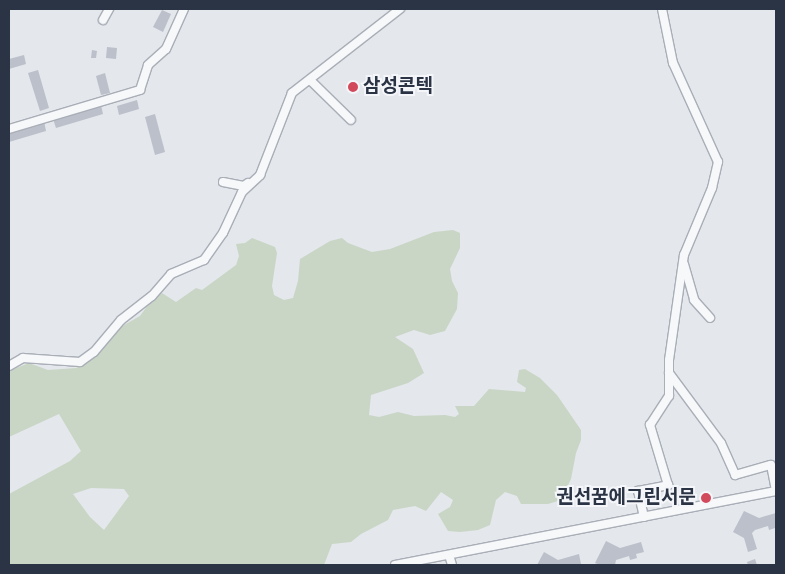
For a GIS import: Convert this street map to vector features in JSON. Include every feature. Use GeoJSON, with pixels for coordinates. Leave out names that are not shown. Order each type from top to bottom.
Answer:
{"type":"FeatureCollection","features":[{"type":"Feature","properties":{"kind":"street"},"geometry":{"type":"LineString","coordinates":[[103,20],[109,9]]}},
{"type":"Feature","properties":{"kind":"street"},"geometry":{"type":"LineString","coordinates":[[9,129],[140,90],[148,64],[166,49],[184,9]]}},
{"type":"Feature","properties":{"kind":"street"},"geometry":{"type":"LineString","coordinates":[[9,366],[23,358],[80,362],[94,352],[111,330],[152,296],[171,274],[204,260],[223,233],[242,192],[260,174],[292,92],[400,9]]}},
{"type":"Feature","properties":{"kind":"street"},"geometry":{"type":"LineString","coordinates":[[644,517],[638,491],[668,485],[650,426],[670,396],[669,360],[683,261],[712,188],[718,162],[673,63],[662,9]]}},
{"type":"Feature","properties":{"kind":"street"},"geometry":{"type":"LineString","coordinates":[[310,80],[351,120]]}},
{"type":"Feature","properties":{"kind":"street"},"geometry":{"type":"LineString","coordinates":[[223,182],[244,186],[260,174]]}},
{"type":"Feature","properties":{"kind":"street"},"geometry":{"type":"LineString","coordinates":[[683,261],[694,300],[710,318]]}},
{"type":"Feature","properties":{"kind":"street"},"geometry":{"type":"LineString","coordinates":[[395,565],[418,563],[449,554],[776,491],[771,466],[735,475],[721,443],[669,373]]}},
{"type":"Feature","properties":{"kind":"street"},"geometry":{"type":"LineString","coordinates":[[449,554],[452,565]]}},
{"type":"Feature","properties":{"kind":"green space"},"geometry":{"type":"Polygon","coordinates":[[[453,230],[460,233],[460,248],[450,269],[452,281],[458,293],[457,309],[445,331],[430,335],[414,330],[395,337],[413,349],[424,373],[408,383],[371,395],[369,415],[379,417],[398,412],[414,416],[445,415],[455,417],[459,414],[455,406],[474,406],[489,389],[525,392],[526,388],[517,382],[519,370],[525,369],[540,378],[557,395],[581,430],[581,440],[576,453],[571,479],[561,500],[548,504],[521,504],[517,496],[505,492],[496,500],[490,525],[478,530],[460,532],[448,531],[438,514],[450,507],[453,500],[441,492],[426,511],[415,506],[393,510],[388,520],[361,534],[351,542],[332,544],[324,565],[9,565],[9,494],[70,461],[81,451],[59,414],[9,437],[9,371],[29,363],[48,370],[76,368],[101,351],[101,345],[117,329],[140,316],[151,301],[162,293],[176,302],[196,288],[202,290],[236,265],[239,256],[236,244],[245,243],[252,238],[275,247],[277,253],[272,286],[274,295],[284,300],[293,298],[298,281],[300,259],[330,241],[342,238],[348,243],[372,252],[390,249],[434,232],[453,230]],[[91,488],[73,494],[90,517],[104,530],[129,496],[124,489],[91,488]]]}},
{"type":"Feature","properties":{"kind":"building"},"geometry":{"type":"Polygon","coordinates":[[[162,10],[171,14],[163,32],[153,27],[162,10]]]}},
{"type":"Feature","properties":{"kind":"building"},"geometry":{"type":"Polygon","coordinates":[[[107,47],[117,48],[116,59],[106,58],[107,47]]]}},
{"type":"Feature","properties":{"kind":"building"},"geometry":{"type":"Polygon","coordinates":[[[92,50],[97,51],[96,58],[91,58],[92,50]]]}},
{"type":"Feature","properties":{"kind":"building"},"geometry":{"type":"Polygon","coordinates":[[[24,55],[26,64],[9,69],[9,59],[24,55]]]}},
{"type":"Feature","properties":{"kind":"building"},"geometry":{"type":"Polygon","coordinates":[[[38,70],[49,108],[40,111],[28,73],[38,70]]]}},
{"type":"Feature","properties":{"kind":"building"},"geometry":{"type":"Polygon","coordinates":[[[105,73],[110,93],[101,95],[96,76],[105,73]]]}},
{"type":"Feature","properties":{"kind":"building"},"geometry":{"type":"Polygon","coordinates":[[[137,100],[139,109],[119,115],[117,106],[137,100]]]}},
{"type":"Feature","properties":{"kind":"building"},"geometry":{"type":"Polygon","coordinates":[[[101,105],[103,114],[56,128],[53,119],[101,105]]]}},
{"type":"Feature","properties":{"kind":"building"},"geometry":{"type":"Polygon","coordinates":[[[155,114],[165,152],[155,155],[145,117],[155,114]]]}},
{"type":"Feature","properties":{"kind":"building"},"geometry":{"type":"Polygon","coordinates":[[[44,121],[46,131],[9,142],[9,132],[44,121]]]}},
{"type":"Feature","properties":{"kind":"building"},"geometry":{"type":"Polygon","coordinates":[[[744,511],[759,518],[776,513],[775,528],[769,530],[768,526],[755,530],[752,533],[757,549],[748,552],[744,538],[733,532],[744,511]]]}},
{"type":"Feature","properties":{"kind":"building"},"geometry":{"type":"Polygon","coordinates":[[[606,541],[620,548],[641,542],[644,552],[636,554],[637,558],[630,560],[629,556],[616,560],[615,565],[600,565],[595,563],[606,541]]]}},
{"type":"Feature","properties":{"kind":"building"},"geometry":{"type":"Polygon","coordinates":[[[544,552],[558,560],[579,554],[581,564],[537,565],[544,552]]]}},
{"type":"Feature","properties":{"kind":"building"},"geometry":{"type":"Polygon","coordinates":[[[755,559],[757,565],[748,565],[747,562],[755,559]]]}},
{"type":"Feature","properties":{"kind":"place","name":"삼성콘텍"},"geometry":{"type":"Point","coordinates":[353,87]}},
{"type":"Feature","properties":{"kind":"place","name":"권선꿈에그린서문"},"geometry":{"type":"Point","coordinates":[706,498]}}]}
